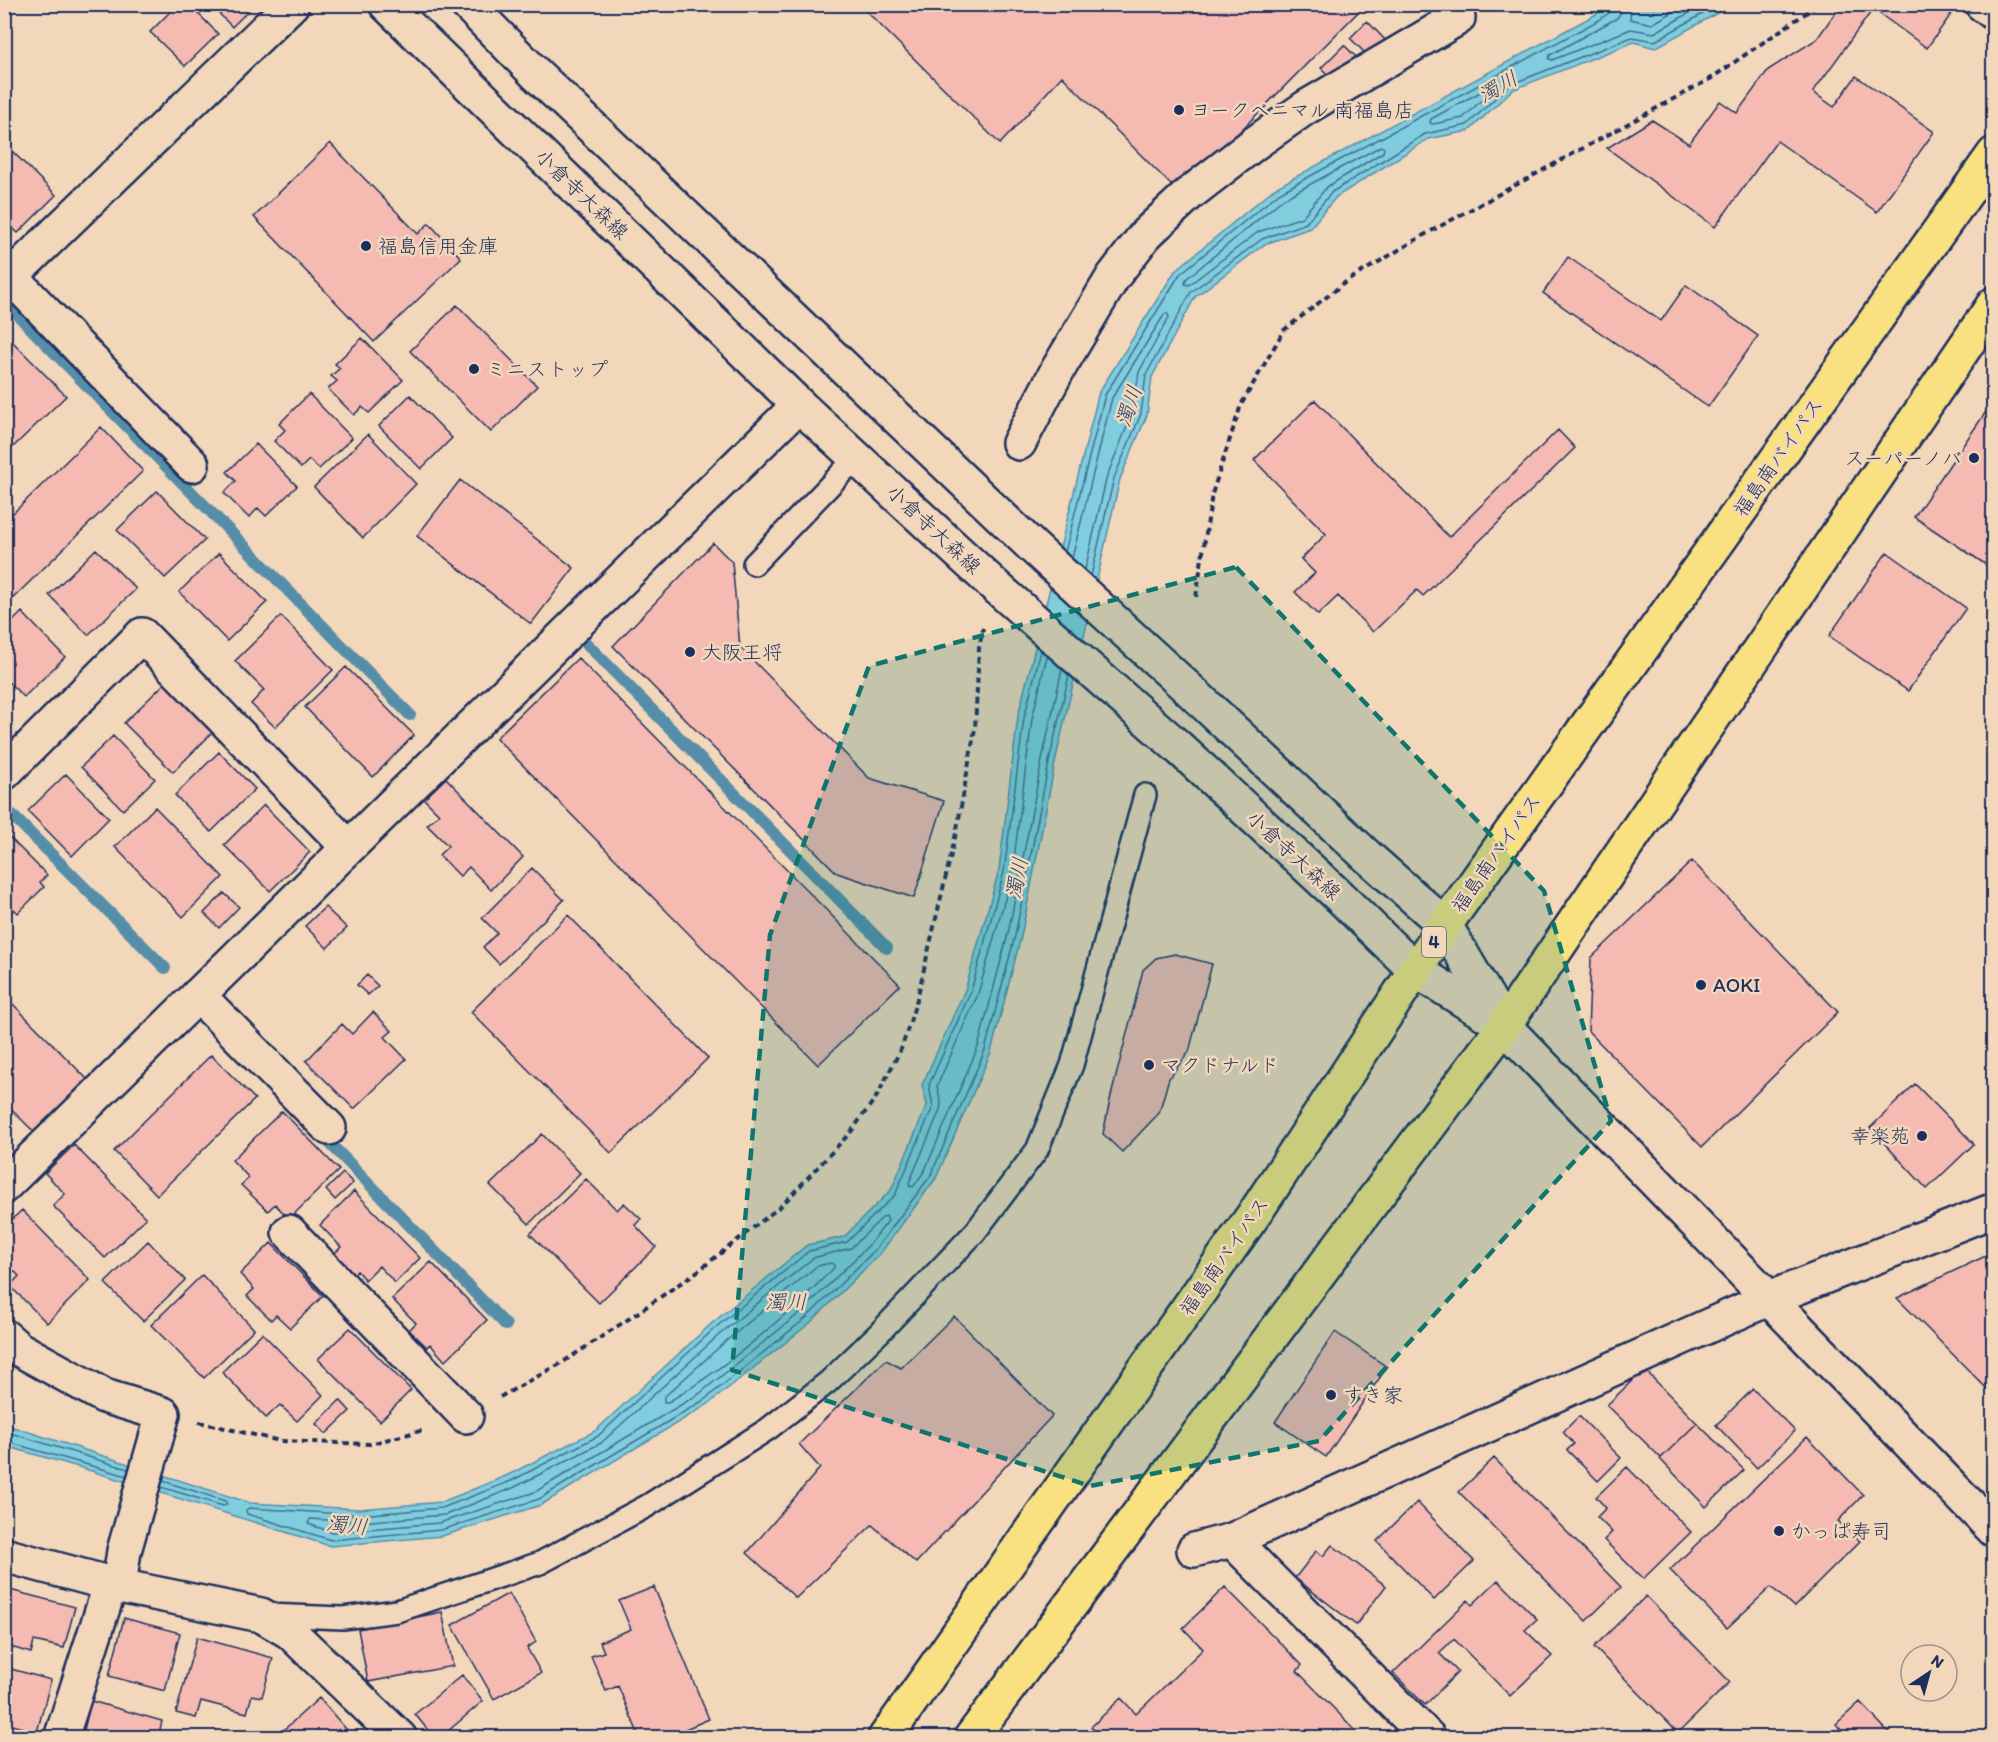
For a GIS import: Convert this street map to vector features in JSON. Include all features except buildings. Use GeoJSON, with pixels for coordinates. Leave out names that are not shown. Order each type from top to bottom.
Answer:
{"type":"FeatureCollection","features":[{"type":"Feature","properties":{"kind":"highway","name":"福島南バイパス"},"geometry":{"type":"LineString","coordinates":[[885,1737],[1257,1210],[1445,925],[1994,154]]}},
{"type":"Feature","properties":{"kind":"highway"},"geometry":{"type":"LineString","coordinates":[[971,1737],[1504,1026],[1994,304]]}},
{"type":"Feature","properties":{"kind":"street"},"geometry":{"type":"LineString","coordinates":[[192,465],[8,280],[292,4]]}},
{"type":"Feature","properties":{"kind":"street","name":"小倉寺大森線"},"geometry":{"type":"LineString","coordinates":[[386,4],[799,405],[1001,590],[1177,746],[1415,970],[1504,1026]]}},
{"type":"Feature","properties":{"kind":"street"},"geometry":{"type":"LineString","coordinates":[[467,4],[544,81],[1034,548],[1368,857],[1445,925],[1504,1026],[1994,1530]]}},
{"type":"Feature","properties":{"kind":"street"},"geometry":{"type":"LineString","coordinates":[[1019,443],[1057,371],[1113,276],[1146,234],[1189,194],[1305,108],[1458,18],[1446,4]]}},
{"type":"Feature","properties":{"kind":"street"},"geometry":{"type":"LineString","coordinates":[[1982,4],[1994,13]]}},
{"type":"Feature","properties":{"kind":"street"},"geometry":{"type":"LineString","coordinates":[[4,1186],[799,405]]}},
{"type":"Feature","properties":{"kind":"street"},"geometry":{"type":"LineString","coordinates":[[4,773],[142,635],[348,848]]}},
{"type":"Feature","properties":{"kind":"street"},"geometry":{"type":"LineString","coordinates":[[198,995],[329,1128]]}},
{"type":"Feature","properties":{"kind":"street"},"geometry":{"type":"LineString","coordinates":[[1194,1550],[1232,1540],[1768,1299],[1994,1210]]}},
{"type":"Feature","properties":{"kind":"street"},"geometry":{"type":"LineString","coordinates":[[289,1232],[466,1416]]}},
{"type":"Feature","properties":{"kind":"street"},"geometry":{"type":"LineString","coordinates":[[4,1336],[19,1349],[159,1426],[115,1585],[61,1737]]}},
{"type":"Feature","properties":{"kind":"street"},"geometry":{"type":"LineString","coordinates":[[1232,1540],[1429,1737]]}},
{"type":"Feature","properties":{"kind":"street"},"geometry":{"type":"LineString","coordinates":[[4,1556],[115,1585],[261,1615],[290,1632],[400,1737]]}},
{"type":"Feature","properties":{"kind":"lane"},"geometry":{"type":"LineString","coordinates":[[754,564],[856,458]]}},
{"type":"Feature","properties":{"kind":"lane"},"geometry":{"type":"LineString","coordinates":[[261,1615],[343,1618],[397,1611],[540,1563],[647,1506],[768,1429],[828,1382],[880,1332],[975,1232],[1037,1150],[1072,1065],[1145,795]]}},
{"type":"Feature","properties":{"kind":"path"},"geometry":{"type":"LineString","coordinates":[[1196,597],[1212,494],[1241,405],[1284,330],[1347,281],[1424,235],[1710,79],[1819,4]]}},
{"type":"Feature","properties":{"kind":"path"},"geometry":{"type":"LineString","coordinates":[[159,1426],[280,1441],[370,1444],[455,1422],[560,1364],[630,1318],[698,1271],[782,1205],[850,1133],[877,1096],[902,1047],[917,999],[954,840],[975,729],[979,648],[1001,590]]}},
{"type":"Feature","properties":{"kind":"highlighted area"},"geometry":{"type":"Polygon","coordinates":[[[1236,567],[1544,891],[1611,1121],[1319,1441],[1090,1486],[732,1370],[770,935],[869,666],[1236,567]]]}},
{"type":"Feature","properties":{"kind":"water","name":"濁川"},"geometry":{"type":"Polygon","coordinates":[[[1613,5],[1732,5],[1655,48],[1634,42],[1512,90],[1469,131],[1428,139],[1336,197],[1310,228],[1265,244],[1195,297],[1152,377],[1147,415],[1120,479],[1056,758],[1021,937],[991,1052],[936,1178],[880,1254],[810,1323],[707,1405],[541,1505],[442,1536],[330,1546],[5,1446],[4,1424],[250,1503],[359,1509],[442,1502],[508,1475],[595,1431],[711,1324],[807,1245],[844,1237],[891,1190],[927,1105],[922,1085],[965,990],[999,870],[1018,716],[1099,392],[1175,271],[1275,188],[1613,5]]]}},
{"type":"Feature","properties":{"kind":"waterway"},"geometry":{"type":"LineString","coordinates":[[6,303],[410,715]]}},
{"type":"Feature","properties":{"kind":"waterway"},"geometry":{"type":"LineString","coordinates":[[578,635],[887,948]]}},
{"type":"Feature","properties":{"kind":"waterway"},"geometry":{"type":"LineString","coordinates":[[4,807],[165,968]]}},
{"type":"Feature","properties":{"kind":"waterway"},"geometry":{"type":"LineString","coordinates":[[319,1132],[506,1325]]}},
{"type":"Feature","properties":{"kind":"place","name":"ヨークベニマル 南福島店"},"geometry":{"type":"Point","coordinates":[1179,110]}},
{"type":"Feature","properties":{"kind":"place","name":"福島信用金庫"},"geometry":{"type":"Point","coordinates":[366,246]}},
{"type":"Feature","properties":{"kind":"place","name":"ミニストップ"},"geometry":{"type":"Point","coordinates":[474,369]}},
{"type":"Feature","properties":{"kind":"place","name":"スーパーノバ"},"geometry":{"type":"Point","coordinates":[1974,458]}},
{"type":"Feature","properties":{"kind":"place","name":"大阪王将"},"geometry":{"type":"Point","coordinates":[690,652]}},
{"type":"Feature","properties":{"kind":"place","name":"AOKI"},"geometry":{"type":"Point","coordinates":[1701,985]}},
{"type":"Feature","properties":{"kind":"place","name":"マクドナルド"},"geometry":{"type":"Point","coordinates":[1149,1065]}},
{"type":"Feature","properties":{"kind":"place","name":"幸楽苑"},"geometry":{"type":"Point","coordinates":[1922,1136]}},
{"type":"Feature","properties":{"kind":"place","name":"すき家"},"geometry":{"type":"Point","coordinates":[1331,1395]}},
{"type":"Feature","properties":{"kind":"place","name":"かっぱ寿司"},"geometry":{"type":"Point","coordinates":[1779,1531]}}]}
